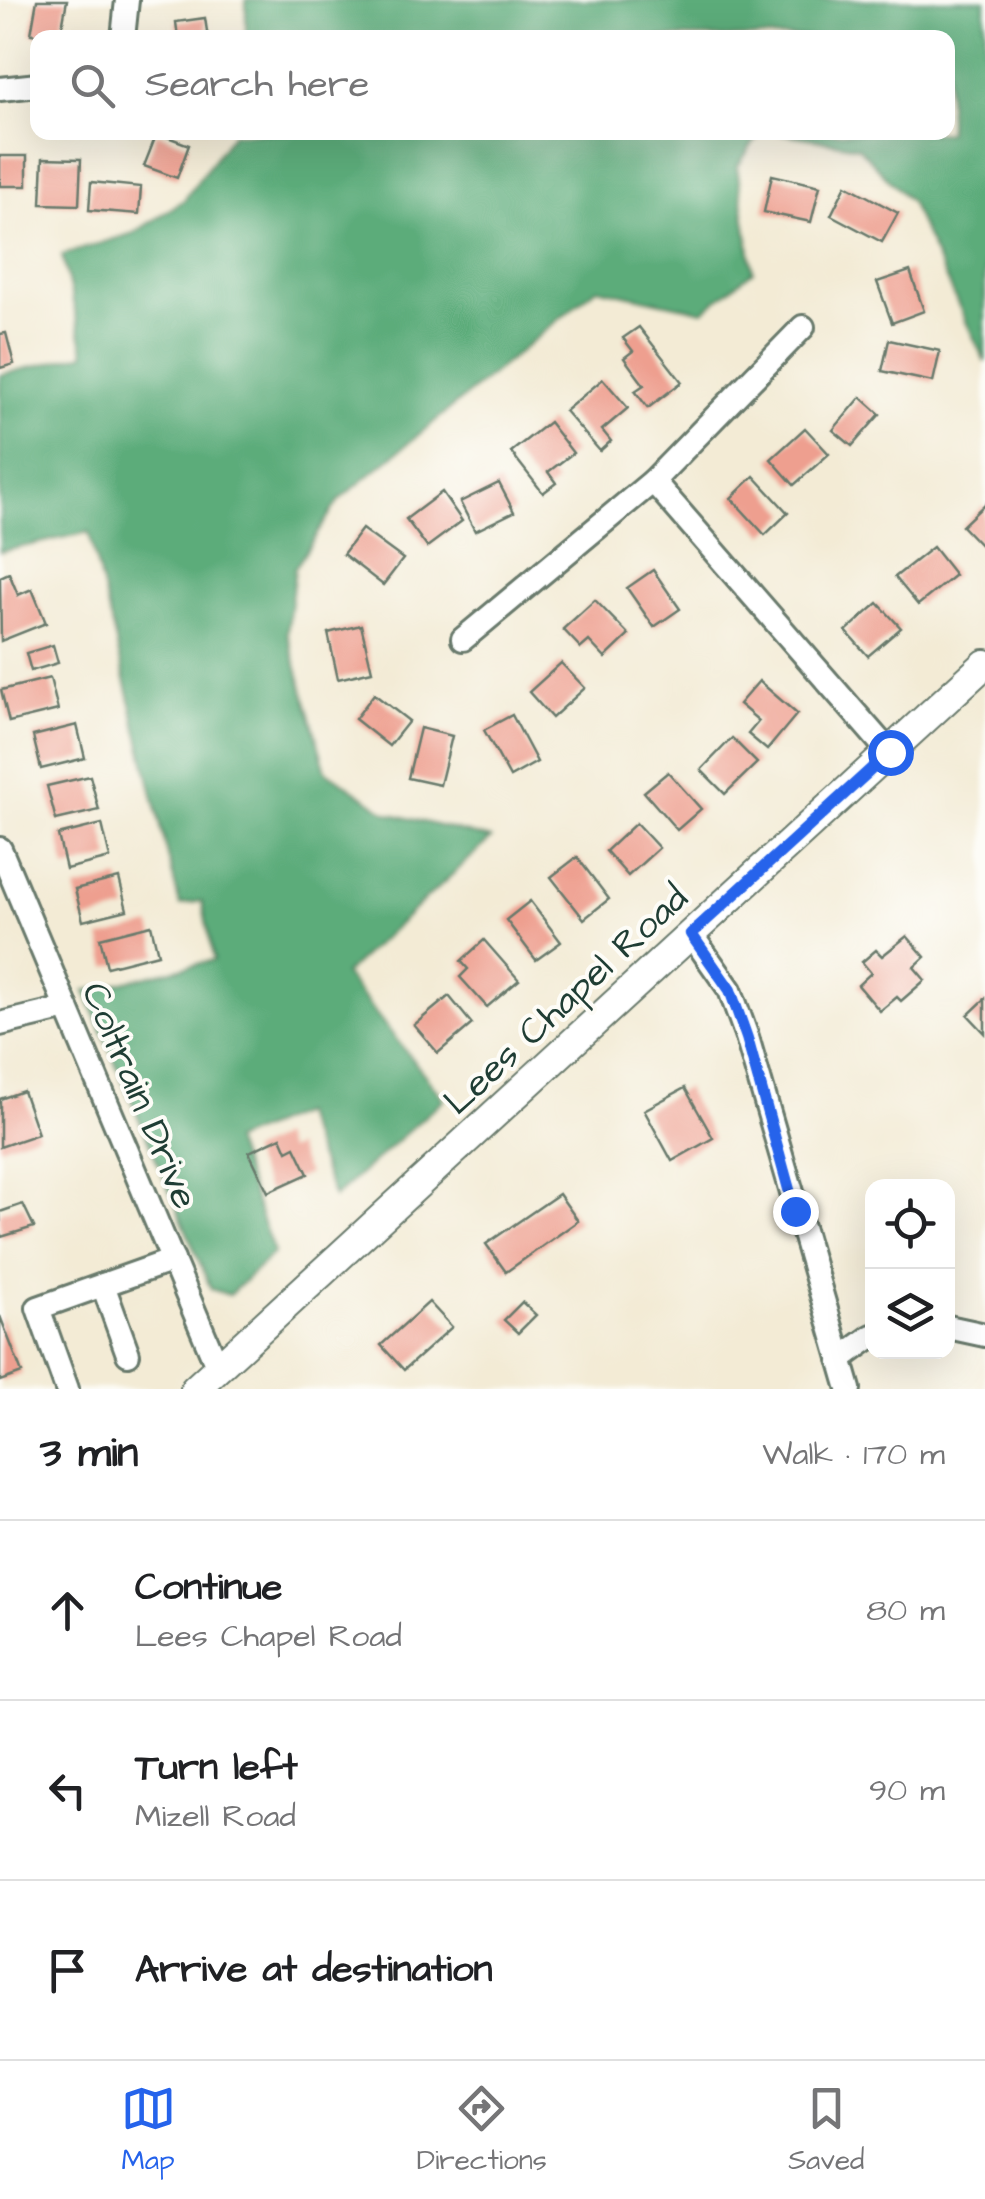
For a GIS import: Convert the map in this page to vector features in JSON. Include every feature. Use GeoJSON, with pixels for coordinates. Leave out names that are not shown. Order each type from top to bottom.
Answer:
{"type":"FeatureCollection","features":[{"type":"Feature","properties":{"kind":"main road","name":"Lees Chapel Road"},"geometry":{"type":"LineString","coordinates":[[195,1389],[985,664]]}},
{"type":"Feature","properties":{"kind":"street"},"geometry":{"type":"LineString","coordinates":[[124,30],[127,0]]}},
{"type":"Feature","properties":{"kind":"street"},"geometry":{"type":"LineString","coordinates":[[0,88],[30,86]]}},
{"type":"Feature","properties":{"kind":"street"},"geometry":{"type":"LineString","coordinates":[[463,638],[653,481],[803,327]]}},
{"type":"Feature","properties":{"kind":"street"},"geometry":{"type":"LineString","coordinates":[[653,481],[890,752]]}},
{"type":"Feature","properties":{"kind":"street","name":"Coltrain Drive"},"geometry":{"type":"LineString","coordinates":[[0,849],[218,1368]]}},
{"type":"Feature","properties":{"kind":"street"},"geometry":{"type":"LineString","coordinates":[[691,934],[730,990],[747,1038],[849,1389]]}},
{"type":"Feature","properties":{"kind":"street"},"geometry":{"type":"LineString","coordinates":[[0,1024],[67,1008]]}},
{"type":"Feature","properties":{"kind":"street"},"geometry":{"type":"LineString","coordinates":[[67,1389],[38,1308],[172,1260]]}},
{"type":"Feature","properties":{"kind":"street"},"geometry":{"type":"LineString","coordinates":[[103,1285],[128,1354]]}},
{"type":"Feature","properties":{"kind":"street"},"geometry":{"type":"LineString","coordinates":[[955,1329],[985,1335]]}},
{"type":"Feature","properties":{"kind":"street"},"geometry":{"type":"LineString","coordinates":[[840,1359],[865,1341]]}},
{"type":"Feature","properties":{"kind":"green space"},"geometry":{"type":"Polygon","coordinates":[[[246,0],[985,0],[985,362],[910,202],[858,147],[818,140],[955,140],[955,30],[246,30],[246,0]]]}},
{"type":"Feature","properties":{"kind":"green space"},"geometry":{"type":"Polygon","coordinates":[[[228,140],[755,140],[737,167],[753,271],[703,311],[597,288],[339,500],[295,568],[287,633],[326,771],[388,813],[491,839],[344,974],[444,1099],[334,1197],[301,1113],[233,1141],[274,1253],[229,1295],[211,1289],[85,991],[214,960],[202,901],[180,905],[89,532],[0,552],[0,375],[85,354],[62,255],[134,233],[184,200],[228,140]]]}},
{"type":"Feature","properties":{"kind":"building"},"geometry":{"type":"Polygon","coordinates":[[[37,0],[67,0],[61,30],[32,30],[37,0]]]}},
{"type":"Feature","properties":{"kind":"building"},"geometry":{"type":"Polygon","coordinates":[[[205,18],[207,30],[177,30],[176,22],[205,18]]]}},
{"type":"Feature","properties":{"kind":"building"},"geometry":{"type":"Polygon","coordinates":[[[154,140],[176,140],[189,145],[177,178],[144,166],[154,140]]]}},
{"type":"Feature","properties":{"kind":"building"},"geometry":{"type":"Polygon","coordinates":[[[0,156],[27,156],[27,186],[0,186],[0,156]]]}},
{"type":"Feature","properties":{"kind":"building"},"geometry":{"type":"Polygon","coordinates":[[[43,158],[81,159],[79,205],[41,204],[43,158]]]}},
{"type":"Feature","properties":{"kind":"building"},"geometry":{"type":"Polygon","coordinates":[[[772,175],[820,186],[811,222],[764,212],[772,175]]]}},
{"type":"Feature","properties":{"kind":"building"},"geometry":{"type":"Polygon","coordinates":[[[91,182],[141,187],[139,214],[89,210],[91,182]]]}},
{"type":"Feature","properties":{"kind":"building"},"geometry":{"type":"Polygon","coordinates":[[[846,185],[898,213],[882,242],[831,215],[846,185]]]}},
{"type":"Feature","properties":{"kind":"building"},"geometry":{"type":"Polygon","coordinates":[[[910,271],[924,311],[892,323],[877,282],[910,271]]]}},
{"type":"Feature","properties":{"kind":"building"},"geometry":{"type":"Polygon","coordinates":[[[639,327],[682,382],[648,408],[635,391],[644,385],[624,358],[633,351],[623,338],[639,327]]]}},
{"type":"Feature","properties":{"kind":"building"},"geometry":{"type":"Polygon","coordinates":[[[6,333],[14,364],[0,368],[0,334],[6,333]]]}},
{"type":"Feature","properties":{"kind":"building"},"geometry":{"type":"Polygon","coordinates":[[[889,340],[940,351],[933,382],[882,371],[889,340]]]}},
{"type":"Feature","properties":{"kind":"building"},"geometry":{"type":"Polygon","coordinates":[[[603,379],[628,408],[602,430],[611,441],[600,451],[565,411],[603,379]]]}},
{"type":"Feature","properties":{"kind":"building"},"geometry":{"type":"Polygon","coordinates":[[[861,397],[880,414],[852,446],[833,430],[861,397]]]}},
{"type":"Feature","properties":{"kind":"building"},"geometry":{"type":"Polygon","coordinates":[[[549,422],[573,453],[548,472],[556,483],[543,493],[511,452],[549,422]]]}},
{"type":"Feature","properties":{"kind":"building"},"geometry":{"type":"Polygon","coordinates":[[[805,428],[829,454],[794,485],[771,459],[805,428]]]}},
{"type":"Feature","properties":{"kind":"building"},"geometry":{"type":"Polygon","coordinates":[[[754,476],[788,513],[765,535],[731,498],[754,476]]]}},
{"type":"Feature","properties":{"kind":"building"},"geometry":{"type":"Polygon","coordinates":[[[499,483],[514,512],[475,531],[460,502],[499,483]]]}},
{"type":"Feature","properties":{"kind":"building"},"geometry":{"type":"Polygon","coordinates":[[[442,492],[462,521],[427,547],[406,519],[442,492]]]}},
{"type":"Feature","properties":{"kind":"building"},"geometry":{"type":"Polygon","coordinates":[[[985,504],[985,550],[962,526],[985,504]]]}},
{"type":"Feature","properties":{"kind":"building"},"geometry":{"type":"Polygon","coordinates":[[[362,529],[403,559],[383,585],[343,554],[362,529]]]}},
{"type":"Feature","properties":{"kind":"building"},"geometry":{"type":"Polygon","coordinates":[[[933,547],[955,575],[918,605],[895,577],[933,547]]]}},
{"type":"Feature","properties":{"kind":"building"},"geometry":{"type":"Polygon","coordinates":[[[653,570],[680,609],[654,627],[627,588],[653,570]]]}},
{"type":"Feature","properties":{"kind":"building"},"geometry":{"type":"Polygon","coordinates":[[[9,573],[18,595],[32,589],[46,623],[1,641],[0,577],[9,573]]]}},
{"type":"Feature","properties":{"kind":"building"},"geometry":{"type":"Polygon","coordinates":[[[595,600],[629,635],[605,658],[589,641],[581,648],[563,629],[595,600]]]}},
{"type":"Feature","properties":{"kind":"building"},"geometry":{"type":"Polygon","coordinates":[[[878,603],[901,628],[868,656],[846,631],[878,603]]]}},
{"type":"Feature","properties":{"kind":"building"},"geometry":{"type":"Polygon","coordinates":[[[361,625],[372,671],[338,679],[328,633],[361,625]]]}},
{"type":"Feature","properties":{"kind":"building"},"geometry":{"type":"Polygon","coordinates":[[[53,645],[58,663],[31,671],[26,653],[53,645]]]}},
{"type":"Feature","properties":{"kind":"building"},"geometry":{"type":"Polygon","coordinates":[[[561,663],[585,688],[552,718],[529,692],[561,663]]]}},
{"type":"Feature","properties":{"kind":"building"},"geometry":{"type":"Polygon","coordinates":[[[50,678],[58,710],[9,722],[1,690],[50,678]]]}},
{"type":"Feature","properties":{"kind":"building"},"geometry":{"type":"Polygon","coordinates":[[[759,681],[797,714],[767,750],[748,734],[759,721],[739,704],[759,681]]]}},
{"type":"Feature","properties":{"kind":"building"},"geometry":{"type":"Polygon","coordinates":[[[374,694],[409,721],[389,746],[355,719],[374,694]]]}},
{"type":"Feature","properties":{"kind":"building"},"geometry":{"type":"Polygon","coordinates":[[[512,715],[537,762],[510,777],[484,730],[512,715]]]}},
{"type":"Feature","properties":{"kind":"building"},"geometry":{"type":"Polygon","coordinates":[[[77,725],[85,758],[41,769],[33,736],[77,725]]]}},
{"type":"Feature","properties":{"kind":"building"},"geometry":{"type":"Polygon","coordinates":[[[420,728],[452,736],[440,785],[408,778],[420,728]]]}},
{"type":"Feature","properties":{"kind":"building"},"geometry":{"type":"Polygon","coordinates":[[[732,738],[757,763],[725,794],[701,770],[732,738]]]}},
{"type":"Feature","properties":{"kind":"building"},"geometry":{"type":"Polygon","coordinates":[[[668,772],[701,809],[677,830],[644,792],[668,772]]]}},
{"type":"Feature","properties":{"kind":"building"},"geometry":{"type":"Polygon","coordinates":[[[90,776],[99,810],[56,820],[47,786],[90,776]]]}},
{"type":"Feature","properties":{"kind":"building"},"geometry":{"type":"Polygon","coordinates":[[[636,823],[659,848],[628,876],[606,851],[636,823]]]}},
{"type":"Feature","properties":{"kind":"building"},"geometry":{"type":"Polygon","coordinates":[[[102,824],[110,858],[66,869],[58,835],[102,824]]]}},
{"type":"Feature","properties":{"kind":"building"},"geometry":{"type":"Polygon","coordinates":[[[577,857],[609,899],[584,919],[551,877],[577,857]]]}},
{"type":"Feature","properties":{"kind":"building"},"geometry":{"type":"Polygon","coordinates":[[[119,878],[127,910],[83,921],[75,889],[119,878]]]}},
{"type":"Feature","properties":{"kind":"building"},"geometry":{"type":"Polygon","coordinates":[[[530,901],[561,942],[536,960],[506,920],[530,901]]]}},
{"type":"Feature","properties":{"kind":"building"},"geometry":{"type":"Polygon","coordinates":[[[151,925],[158,954],[107,967],[100,938],[151,925]]]}},
{"type":"Feature","properties":{"kind":"building"},"geometry":{"type":"Polygon","coordinates":[[[907,936],[925,957],[914,967],[925,980],[901,1001],[897,997],[880,1011],[858,985],[871,973],[862,962],[876,950],[882,956],[907,936]]]}},
{"type":"Feature","properties":{"kind":"building"},"geometry":{"type":"Polygon","coordinates":[[[484,940],[519,980],[487,1007],[460,977],[468,969],[461,961],[484,940]]]}},
{"type":"Feature","properties":{"kind":"building"},"geometry":{"type":"Polygon","coordinates":[[[449,996],[472,1024],[438,1053],[414,1025],[449,996]]]}},
{"type":"Feature","properties":{"kind":"building"},"geometry":{"type":"Polygon","coordinates":[[[985,999],[985,1033],[968,1015],[985,999]]]}},
{"type":"Feature","properties":{"kind":"building"},"geometry":{"type":"Polygon","coordinates":[[[685,1088],[713,1138],[672,1161],[644,1110],[685,1088]]]}},
{"type":"Feature","properties":{"kind":"building"},"geometry":{"type":"Polygon","coordinates":[[[23,1091],[38,1134],[0,1147],[0,1099],[23,1091]]]}},
{"type":"Feature","properties":{"kind":"building"},"geometry":{"type":"Polygon","coordinates":[[[281,1137],[287,1151],[295,1147],[308,1174],[268,1192],[249,1152],[281,1137]]]}},
{"type":"Feature","properties":{"kind":"building"},"geometry":{"type":"Polygon","coordinates":[[[559,1194],[578,1221],[506,1272],[486,1244],[559,1194]]]}},
{"type":"Feature","properties":{"kind":"building"},"geometry":{"type":"Polygon","coordinates":[[[23,1204],[34,1227],[1,1237],[0,1212],[23,1204]]]}},
{"type":"Feature","properties":{"kind":"building"},"geometry":{"type":"Polygon","coordinates":[[[429,1302],[452,1327],[404,1370],[381,1345],[429,1302]]]}},
{"type":"Feature","properties":{"kind":"building"},"geometry":{"type":"Polygon","coordinates":[[[522,1302],[536,1315],[518,1333],[504,1320],[522,1302]]]}},
{"type":"Feature","properties":{"kind":"building"},"geometry":{"type":"Polygon","coordinates":[[[0,1316],[22,1373],[0,1381],[0,1316]]]}},
{"type":"Feature","properties":{"kind":"route"},"geometry":{"type":"LineString","coordinates":[[795,1211],[730,990],[691,934],[890,752]]}}]}
